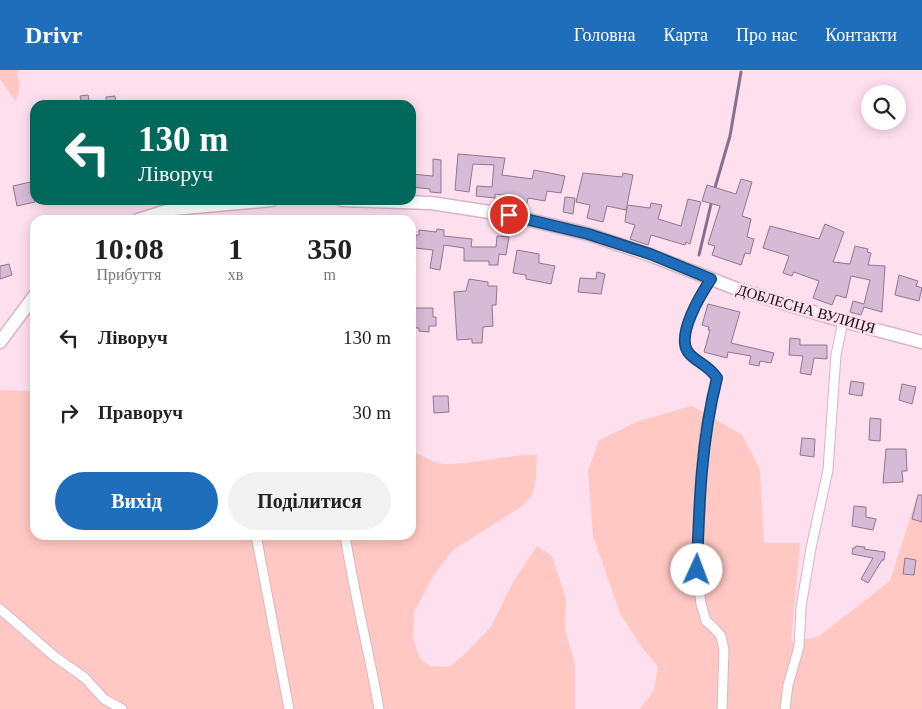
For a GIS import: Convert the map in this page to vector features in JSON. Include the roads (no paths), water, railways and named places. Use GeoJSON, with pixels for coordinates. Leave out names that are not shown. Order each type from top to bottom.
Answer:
{"type":"FeatureCollection","features":[{"type":"Feature","properties":{"kind":"street","name":"ДОБЛЕСНА ВУЛИЦЯ"},"geometry":{"type":"LineString","coordinates":[[416,202],[509,215],[588,234],[650,254],[737,289],[922,342]]}},
{"type":"Feature","properties":{"kind":"street"},"geometry":{"type":"LineString","coordinates":[[154,215],[173,209],[217,205]]}},
{"type":"Feature","properties":{"kind":"street"},"geometry":{"type":"LineString","coordinates":[[711,279],[700,296],[686,330],[684,343],[688,352],[712,370],[717,378],[705,431],[697,570],[701,604],[706,620],[714,626],[721,636],[724,650],[722,709]]}},
{"type":"Feature","properties":{"kind":"street"},"geometry":{"type":"LineString","coordinates":[[0,342],[30,302]]}},
{"type":"Feature","properties":{"kind":"street"},"geometry":{"type":"LineString","coordinates":[[785,709],[788,685],[799,647],[801,607],[811,548],[828,470],[836,355],[844,321]]}},
{"type":"Feature","properties":{"kind":"street"},"geometry":{"type":"LineString","coordinates":[[257,540],[289,709]]}},
{"type":"Feature","properties":{"kind":"street"},"geometry":{"type":"LineString","coordinates":[[346,540],[355,595],[372,668],[379,709]]}},
{"type":"Feature","properties":{"kind":"street"},"geometry":{"type":"LineString","coordinates":[[0,609],[54,656],[85,678],[104,699],[122,709]]}},
{"type":"Feature","properties":{"kind":"waterway"},"geometry":{"type":"LineString","coordinates":[[714,191],[730,136],[741,72]]}},
{"type":"Feature","properties":{"kind":"waterway"},"geometry":{"type":"LineString","coordinates":[[699,255],[712,200]]}}]}
